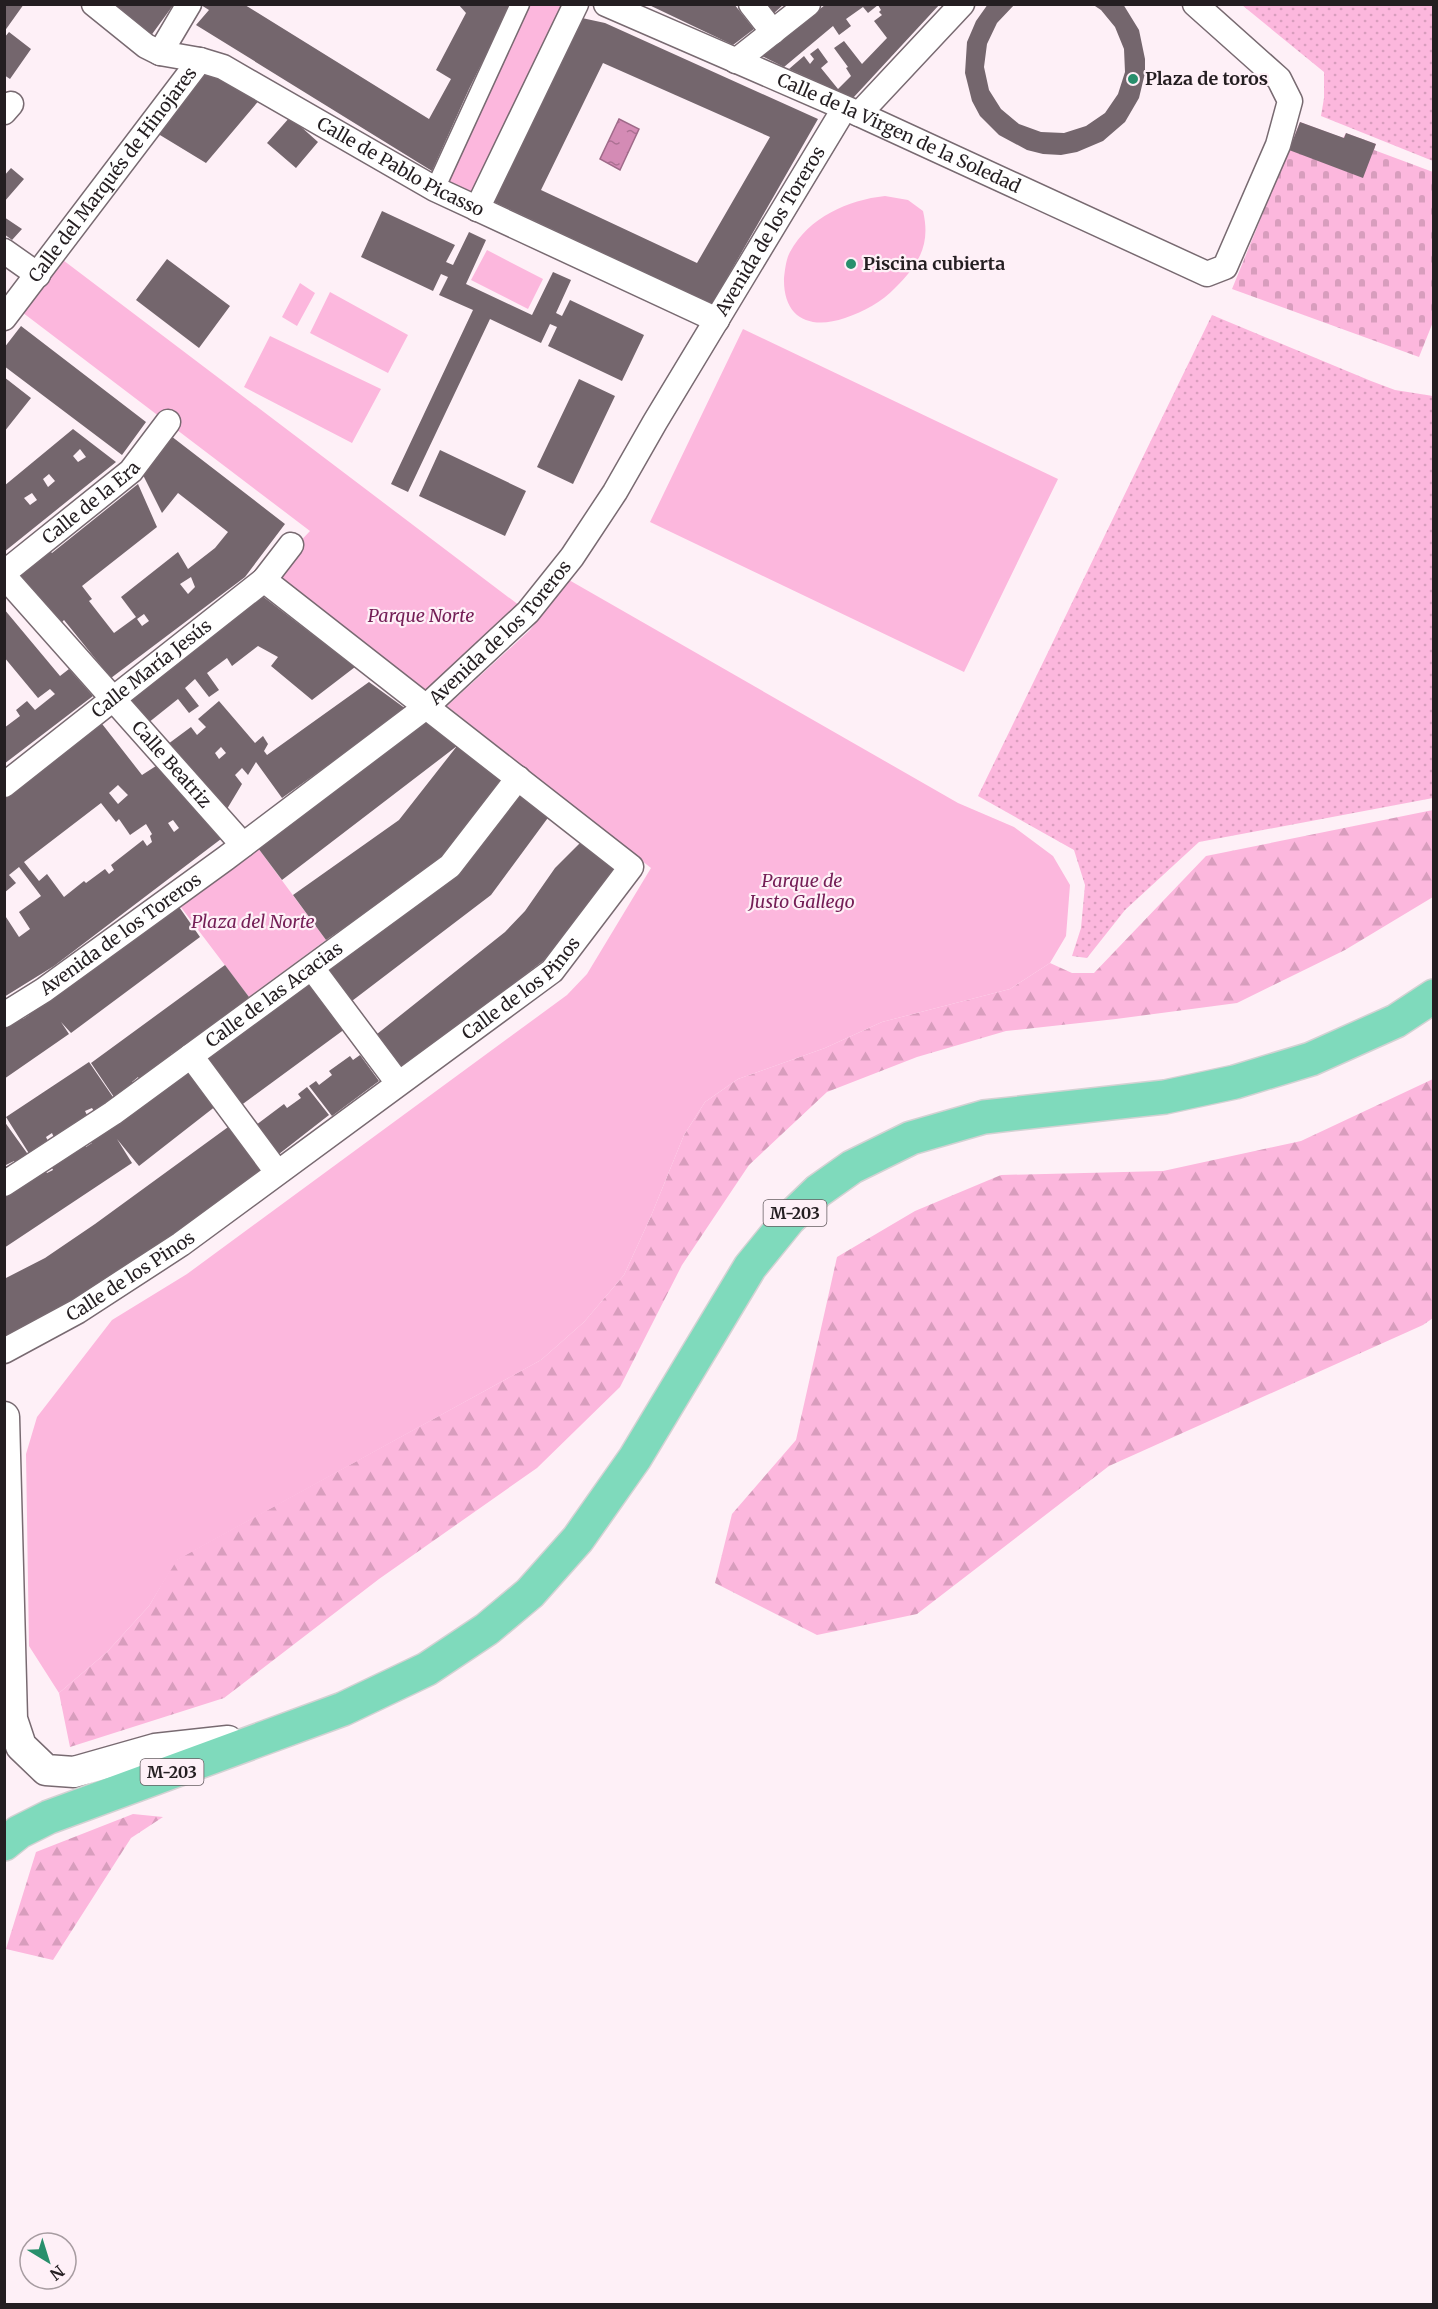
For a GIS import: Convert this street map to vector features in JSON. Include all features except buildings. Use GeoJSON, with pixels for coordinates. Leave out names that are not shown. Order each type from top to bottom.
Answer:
{"type":"FeatureCollection","features":[{"type":"Feature","properties":{"kind":"main road","name":"M-203"},"geometry":{"type":"LineString","coordinates":[[4,1844],[19,1832],[50,1817],[343,1709],[427,1670],[487,1629],[530,1593],[578,1539],[635,1458],[750,1268],[796,1212],[818,1191],[852,1167],[911,1138],[984,1117],[1165,1097],[1235,1082],[1311,1059],[1396,1021],[1434,996]]}},
{"type":"Feature","properties":{"kind":"main road","name":"M-203"},"geometry":{"type":"LineString","coordinates":[[4,1818],[44,1798],[228,1741],[343,1709]]}},
{"type":"Feature","properties":{"kind":"street","name":"Calle de Pablo Picasso"},"geometry":{"type":"LineString","coordinates":[[94,4],[146,46],[160,53],[200,60],[223,67],[435,189],[717,320]]}},
{"type":"Feature","properties":{"kind":"street","name":"Calle del Marqués de Hinojares"},"geometry":{"type":"LineString","coordinates":[[160,53],[189,4]]}},
{"type":"Feature","properties":{"kind":"street"},"geometry":{"type":"LineString","coordinates":[[435,189],[520,4]]}},
{"type":"Feature","properties":{"kind":"street"},"geometry":{"type":"LineString","coordinates":[[477,209],[576,4]]}},
{"type":"Feature","properties":{"kind":"street","name":"Calle de la Virgen de la Soledad"},"geometry":{"type":"LineString","coordinates":[[606,4],[852,111],[1207,274],[1225,267],[1278,145],[1290,101],[1279,79],[1195,4]]}},
{"type":"Feature","properties":{"kind":"street"},"geometry":{"type":"LineString","coordinates":[[751,4],[773,32]]}},
{"type":"Feature","properties":{"kind":"street"},"geometry":{"type":"LineString","coordinates":[[736,61],[808,4]]}},
{"type":"Feature","properties":{"kind":"street","name":"Avenida de los Toreros"},"geometry":{"type":"LineString","coordinates":[[4,1015],[44,990],[243,845],[426,707],[528,612],[572,557],[615,492],[717,320],[852,111],[962,4]]}},
{"type":"Feature","properties":{"kind":"street","name":"Calle del Marqués de Hinojares"},"geometry":{"type":"LineString","coordinates":[[4,318],[200,60]]}},
{"type":"Feature","properties":{"kind":"street"},"geometry":{"type":"LineString","coordinates":[[4,251],[38,275]]}},
{"type":"Feature","properties":{"kind":"street","name":"Calle de la Era"},"geometry":{"type":"LineString","coordinates":[[4,574],[131,471],[168,422]]}},
{"type":"Feature","properties":{"kind":"street","name":"Calle María Jesús"},"geometry":{"type":"LineString","coordinates":[[4,785],[264,580],[291,545]]}},
{"type":"Feature","properties":{"kind":"street","name":"Calle Beatriz"},"geometry":{"type":"LineString","coordinates":[[4,574],[243,845]]}},
{"type":"Feature","properties":{"kind":"street","name":"Calle de los Pinos"},"geometry":{"type":"LineString","coordinates":[[4,1350],[78,1311],[153,1262],[552,970],[631,867],[264,580]]}},
{"type":"Feature","properties":{"kind":"street","name":"Calle de las Acacias"},"geometry":{"type":"LineString","coordinates":[[4,1184],[113,1113],[450,866],[518,778]]}},
{"type":"Feature","properties":{"kind":"street"},"geometry":{"type":"LineString","coordinates":[[312,968],[398,1083]]}},
{"type":"Feature","properties":{"kind":"street"},"geometry":{"type":"LineString","coordinates":[[191,1056],[277,1172]]}},
{"type":"Feature","properties":{"kind":"street"},"geometry":{"type":"LineString","coordinates":[[4,1417],[12,1719],[21,1746],[46,1770],[74,1772],[155,1749],[228,1741]]}},
{"type":"Feature","properties":{"kind":"green space"},"geometry":{"type":"Polygon","coordinates":[[[526,5],[570,5],[474,201],[443,186],[526,5]]]}},
{"type":"Feature","properties":{"kind":"green space"},"geometry":{"type":"Polygon","coordinates":[[[1242,5],[1433,5],[1433,161],[1321,116],[1324,72],[1242,5]]]}},
{"type":"Feature","properties":{"kind":"green space"},"geometry":{"type":"Polygon","coordinates":[[[1300,122],[1343,138],[1346,133],[1376,144],[1374,150],[1433,172],[1433,322],[1419,357],[1232,289],[1300,122]]]}},
{"type":"Feature","properties":{"kind":"green space","name":"Piscina cubierta"},"geometry":{"type":"Polygon","coordinates":[[[885,196],[908,200],[923,211],[924,244],[911,271],[884,298],[859,313],[821,322],[801,318],[788,303],[784,278],[789,255],[798,240],[808,229],[831,212],[857,202],[885,196]]]}},
{"type":"Feature","properties":{"kind":"green space"},"geometry":{"type":"Polygon","coordinates":[[[487,250],[543,279],[528,309],[471,280],[487,250]]]}},
{"type":"Feature","properties":{"kind":"green space","name":"Parque Norte"},"geometry":{"type":"Polygon","coordinates":[[[55,254],[528,612],[426,707],[264,580],[310,531],[14,306],[55,254]]]}},
{"type":"Feature","properties":{"kind":"green space"},"geometry":{"type":"Polygon","coordinates":[[[300,283],[315,293],[297,326],[282,317],[300,283]]]}},
{"type":"Feature","properties":{"kind":"green space"},"geometry":{"type":"Polygon","coordinates":[[[330,292],[408,335],[388,373],[310,333],[330,292]]]}},
{"type":"Feature","properties":{"kind":"green space"},"geometry":{"type":"Polygon","coordinates":[[[1212,315],[1395,390],[1433,396],[1433,798],[1199,842],[1125,910],[1087,958],[1072,956],[1081,928],[1085,885],[1074,850],[978,796],[1212,315]]]}},
{"type":"Feature","properties":{"kind":"green space"},"geometry":{"type":"Polygon","coordinates":[[[743,329],[1058,479],[964,672],[650,522],[743,329]]]}},
{"type":"Feature","properties":{"kind":"green space"},"geometry":{"type":"Polygon","coordinates":[[[270,336],[381,389],[352,443],[244,387],[270,336]]]}},
{"type":"Feature","properties":{"kind":"green space","name":"Parque de Justo Gallego"},"geometry":{"type":"Polygon","coordinates":[[[569,580],[958,803],[1014,827],[1053,856],[1070,885],[1066,936],[1050,963],[1010,989],[882,1022],[825,1048],[738,1079],[705,1102],[684,1135],[624,1275],[584,1322],[541,1360],[177,1560],[149,1606],[107,1652],[59,1693],[29,1646],[26,1454],[37,1417],[112,1320],[187,1274],[567,995],[587,974],[651,868],[447,706],[530,630],[569,580]]]}},
{"type":"Feature","properties":{"kind":"green space"},"geometry":{"type":"Polygon","coordinates":[[[1433,810],[1433,897],[1345,950],[1237,1003],[1006,1031],[917,1057],[827,1092],[749,1165],[682,1265],[620,1387],[537,1468],[379,1579],[224,1698],[70,1747],[59,1693],[107,1652],[149,1606],[176,1560],[541,1360],[584,1322],[624,1275],[684,1135],[705,1102],[738,1079],[825,1048],[882,1022],[1010,989],[1050,963],[1072,973],[1094,973],[1206,856],[1433,810]]]}},
{"type":"Feature","properties":{"kind":"green space","name":"Plaza del Norte"},"geometry":{"type":"Polygon","coordinates":[[[258,848],[326,940],[249,997],[180,906],[258,848]]]}},
{"type":"Feature","properties":{"kind":"green space"},"geometry":{"type":"Polygon","coordinates":[[[1433,1079],[1433,1318],[1423,1325],[1109,1466],[917,1614],[817,1635],[715,1583],[732,1514],[796,1440],[837,1257],[915,1211],[1001,1175],[1163,1171],[1301,1141],[1433,1079]]]}},
{"type":"Feature","properties":{"kind":"green space"},"geometry":{"type":"Polygon","coordinates":[[[133,1814],[163,1817],[131,1838],[53,1960],[6,1949],[36,1852],[133,1814]]]}},
{"type":"Feature","properties":{"kind":"water"},"geometry":{"type":"Polygon","coordinates":[[[619,119],[639,129],[620,170],[600,159],[619,119]]]}},
{"type":"Feature","properties":{"kind":"place","name":"Plaza de toros"},"geometry":{"type":"Point","coordinates":[1133,79]}},
{"type":"Feature","properties":{"kind":"place","name":"Piscina cubierta"},"geometry":{"type":"Point","coordinates":[851,264]}}]}
